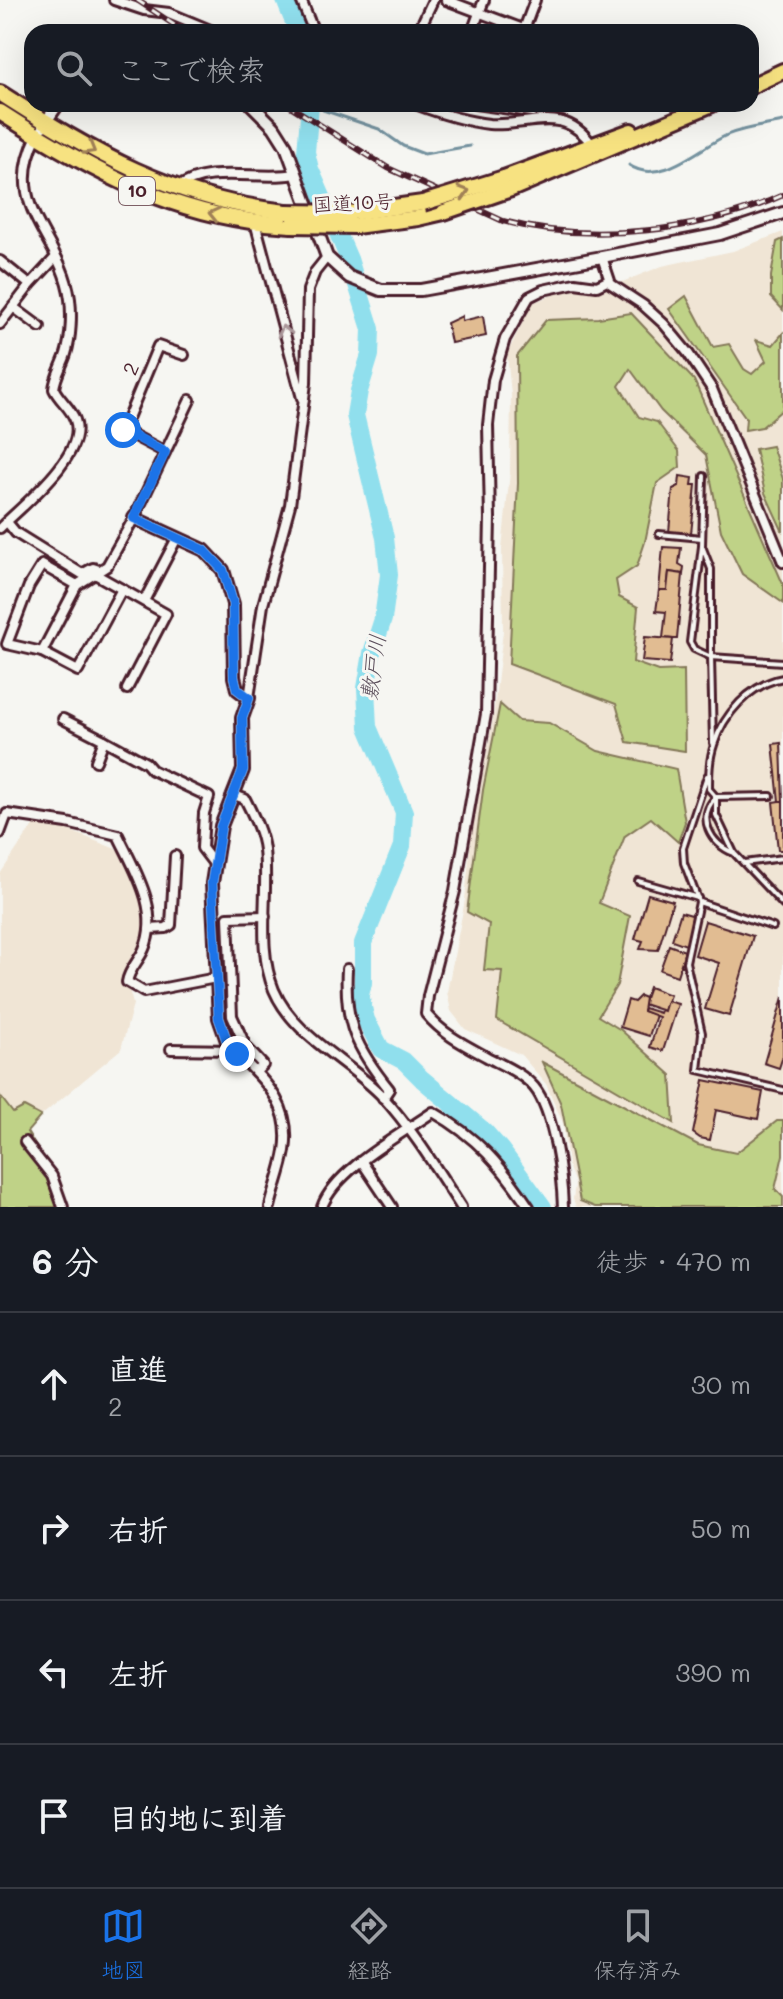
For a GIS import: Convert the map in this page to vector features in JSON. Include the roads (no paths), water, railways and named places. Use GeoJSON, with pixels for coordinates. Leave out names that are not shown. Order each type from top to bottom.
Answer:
{"type":"FeatureCollection","features":[{"type":"Feature","properties":{"kind":"highway"},"geometry":{"type":"LineString","coordinates":[[759,83],[783,71]]}},
{"type":"Feature","properties":{"kind":"highway","name":"国道10号"},"geometry":{"type":"LineString","coordinates":[[0,93],[24,108]]}},
{"type":"Feature","properties":{"kind":"highway","name":"国道10号"},"geometry":{"type":"LineString","coordinates":[[0,112],[88,166],[136,190],[179,206],[255,222],[289,219],[408,220],[444,212],[684,112]]}},
{"type":"Feature","properties":{"kind":"highway","name":"国道10号"},"geometry":{"type":"LineString","coordinates":[[30,112],[119,164],[177,188],[289,219]]}},
{"type":"Feature","properties":{"kind":"highway","name":"国道10号"},"geometry":{"type":"LineString","coordinates":[[592,150],[691,112]]}},
{"type":"Feature","properties":{"kind":"highway","name":"国道10号"},"geometry":{"type":"LineString","coordinates":[[353,219],[507,184]]}},
{"type":"Feature","properties":{"kind":"street"},"geometry":{"type":"LineString","coordinates":[[114,0],[144,10],[169,13],[196,24]]}},
{"type":"Feature","properties":{"kind":"street"},"geometry":{"type":"LineString","coordinates":[[301,0],[311,24]]}},
{"type":"Feature","properties":{"kind":"street"},"geometry":{"type":"LineString","coordinates":[[422,24],[433,0]]}},
{"type":"Feature","properties":{"kind":"street"},"geometry":{"type":"LineString","coordinates":[[446,0],[509,24]]}},
{"type":"Feature","properties":{"kind":"street"},"geometry":{"type":"LineString","coordinates":[[475,24],[484,0]]}},
{"type":"Feature","properties":{"kind":"street"},"geometry":{"type":"LineString","coordinates":[[528,24],[535,0]]}},
{"type":"Feature","properties":{"kind":"street"},"geometry":{"type":"LineString","coordinates":[[53,112],[37,136],[26,165],[26,188],[32,209],[66,281],[71,306],[67,351],[54,389],[75,417],[77,425],[65,464],[3,525],[82,574],[93,568],[166,614],[127,689]]}},
{"type":"Feature","properties":{"kind":"street"},"geometry":{"type":"LineString","coordinates":[[259,112],[280,134],[327,257],[362,284],[381,290],[421,290],[602,257],[720,234],[783,213]]}},
{"type":"Feature","properties":{"kind":"street"},"geometry":{"type":"LineString","coordinates":[[437,112],[487,123],[533,112],[565,121],[592,150]]}},
{"type":"Feature","properties":{"kind":"street"},"geometry":{"type":"LineString","coordinates":[[177,188],[188,179],[203,175],[279,177],[296,174]]}},
{"type":"Feature","properties":{"kind":"street"},"geometry":{"type":"LineString","coordinates":[[255,222],[304,406]]}},
{"type":"Feature","properties":{"kind":"street"},"geometry":{"type":"LineString","coordinates":[[0,324],[56,257]]}},
{"type":"Feature","properties":{"kind":"street"},"geometry":{"type":"LineString","coordinates":[[270,1207],[285,1152],[283,1110],[274,1093],[231,1047],[219,1018],[212,883],[221,826],[243,770],[242,718],[249,698],[263,605],[288,516],[304,406],[308,290],[315,272],[327,257]]}},
{"type":"Feature","properties":{"kind":"street"},"geometry":{"type":"LineString","coordinates":[[602,257],[614,287],[643,305],[664,324],[712,389],[783,562]]}},
{"type":"Feature","properties":{"kind":"street"},"geometry":{"type":"LineString","coordinates":[[0,261],[30,285]]}},
{"type":"Feature","properties":{"kind":"street"},"geometry":{"type":"LineString","coordinates":[[563,1207],[563,1183],[557,1167],[555,1140],[534,1086],[453,1040],[438,1029],[426,1014],[455,891],[486,714],[490,518],[488,425],[493,380],[505,339],[532,294],[575,283],[597,286],[609,280]]}},
{"type":"Feature","properties":{"kind":"street"},"geometry":{"type":"LineString","coordinates":[[13,307],[40,327]]}},
{"type":"Feature","properties":{"kind":"street","name":"2"},"geometry":{"type":"LineString","coordinates":[[165,452],[123,430],[158,346],[184,355]]}},
{"type":"Feature","properties":{"kind":"street"},"geometry":{"type":"LineString","coordinates":[[42,652],[77,585],[107,566],[134,518],[190,400]]}},
{"type":"Feature","properties":{"kind":"street"},"geometry":{"type":"LineString","coordinates":[[134,518],[204,550],[223,570],[233,604],[234,677],[237,689],[249,698]]}},
{"type":"Feature","properties":{"kind":"street"},"geometry":{"type":"LineString","coordinates":[[144,601],[177,538]]}},
{"type":"Feature","properties":{"kind":"street"},"geometry":{"type":"LineString","coordinates":[[77,585],[42,565],[29,586],[7,644],[42,652],[78,671],[122,589]]}},
{"type":"Feature","properties":{"kind":"street"},"geometry":{"type":"LineString","coordinates":[[63,719],[146,763],[152,770],[209,797],[204,813],[202,848],[215,865]]}},
{"type":"Feature","properties":{"kind":"street"},"geometry":{"type":"LineString","coordinates":[[96,761],[104,740]]}},
{"type":"Feature","properties":{"kind":"street"},"geometry":{"type":"LineString","coordinates":[[234,795],[245,799],[259,829],[264,849],[268,971],[286,1012],[383,1098],[409,1128],[461,1207]]}},
{"type":"Feature","properties":{"kind":"street"},"geometry":{"type":"LineString","coordinates":[[0,833],[7,814],[118,835],[141,883],[150,929],[144,949],[128,974],[127,982],[144,992],[216,978]]}},
{"type":"Feature","properties":{"kind":"street"},"geometry":{"type":"LineString","coordinates":[[150,929],[171,925],[175,856]]}},
{"type":"Feature","properties":{"kind":"street"},"geometry":{"type":"LineString","coordinates":[[256,1072],[263,1065],[246,1047],[232,1016],[228,917],[265,916]]}},
{"type":"Feature","properties":{"kind":"street"},"geometry":{"type":"LineString","coordinates":[[347,969],[348,1016],[365,1059],[389,1089],[383,1098]]}},
{"type":"Feature","properties":{"kind":"street"},"geometry":{"type":"LineString","coordinates":[[171,1049],[231,1047]]}},
{"type":"Feature","properties":{"kind":"street"},"geometry":{"type":"LineString","coordinates":[[323,1207],[326,1196],[340,1177],[433,1112],[456,1125],[494,1158],[529,1207]]}},
{"type":"Feature","properties":{"kind":"street"},"geometry":{"type":"LineString","coordinates":[[25,1142],[52,1176],[60,1191],[63,1207]]}},
{"type":"Feature","properties":{"kind":"street"},"geometry":{"type":"LineString","coordinates":[[362,1162],[392,1207]]}},
{"type":"Feature","properties":{"kind":"lane"},"geometry":{"type":"LineString","coordinates":[[704,476],[702,546],[690,642],[694,649],[711,657],[783,662]]}},
{"type":"Feature","properties":{"kind":"lane"},"geometry":{"type":"LineString","coordinates":[[659,534],[702,538]]}},
{"type":"Feature","properties":{"kind":"lane"},"geometry":{"type":"LineString","coordinates":[[702,546],[711,569],[713,746],[709,770],[683,848],[684,863],[698,900],[686,962],[702,1033],[698,1070],[783,1090]]}},
{"type":"Feature","properties":{"kind":"lane"},"geometry":{"type":"LineString","coordinates":[[713,746],[728,716],[747,696],[765,683],[783,678]]}},
{"type":"Feature","properties":{"kind":"lane"},"geometry":{"type":"LineString","coordinates":[[709,770],[709,789],[716,797],[716,815],[734,853]]}},
{"type":"Feature","properties":{"kind":"lane"},"geometry":{"type":"LineString","coordinates":[[771,796],[716,797],[707,815],[709,833],[716,844],[734,853],[783,905]]}},
{"type":"Feature","properties":{"kind":"lane"},"geometry":{"type":"LineString","coordinates":[[744,863],[783,858]]}},
{"type":"Feature","properties":{"kind":"lane"},"geometry":{"type":"LineString","coordinates":[[638,881],[773,927]]}},
{"type":"Feature","properties":{"kind":"waterway","name":"敷戸川"},"geometry":{"type":"LineString","coordinates":[[285,0],[295,24]]}},
{"type":"Feature","properties":{"kind":"waterway","name":"敷戸川"},"geometry":{"type":"LineString","coordinates":[[309,112],[306,152],[310,169],[349,259],[371,329],[370,355],[355,415],[385,538],[389,575],[383,619],[372,653],[366,688],[368,727],[404,812],[402,846],[363,943],[360,995],[366,1020],[381,1049],[404,1061],[485,1132],[543,1207]]}},
{"type":"Feature","properties":{"kind":"waterway"},"geometry":{"type":"LineString","coordinates":[[329,112],[379,129],[403,146],[424,154],[470,146]]}},
{"type":"Feature","properties":{"kind":"waterway"},"geometry":{"type":"LineString","coordinates":[[629,165],[641,171],[667,168],[727,135],[783,122]]}},
{"type":"Feature","properties":{"kind":"railway"},"geometry":{"type":"LineString","coordinates":[[137,0],[173,24]]}},
{"type":"Feature","properties":{"kind":"railway"},"geometry":{"type":"LineString","coordinates":[[300,112],[388,168],[503,221],[536,228],[608,233],[682,226],[751,208],[783,195]]}}]}
